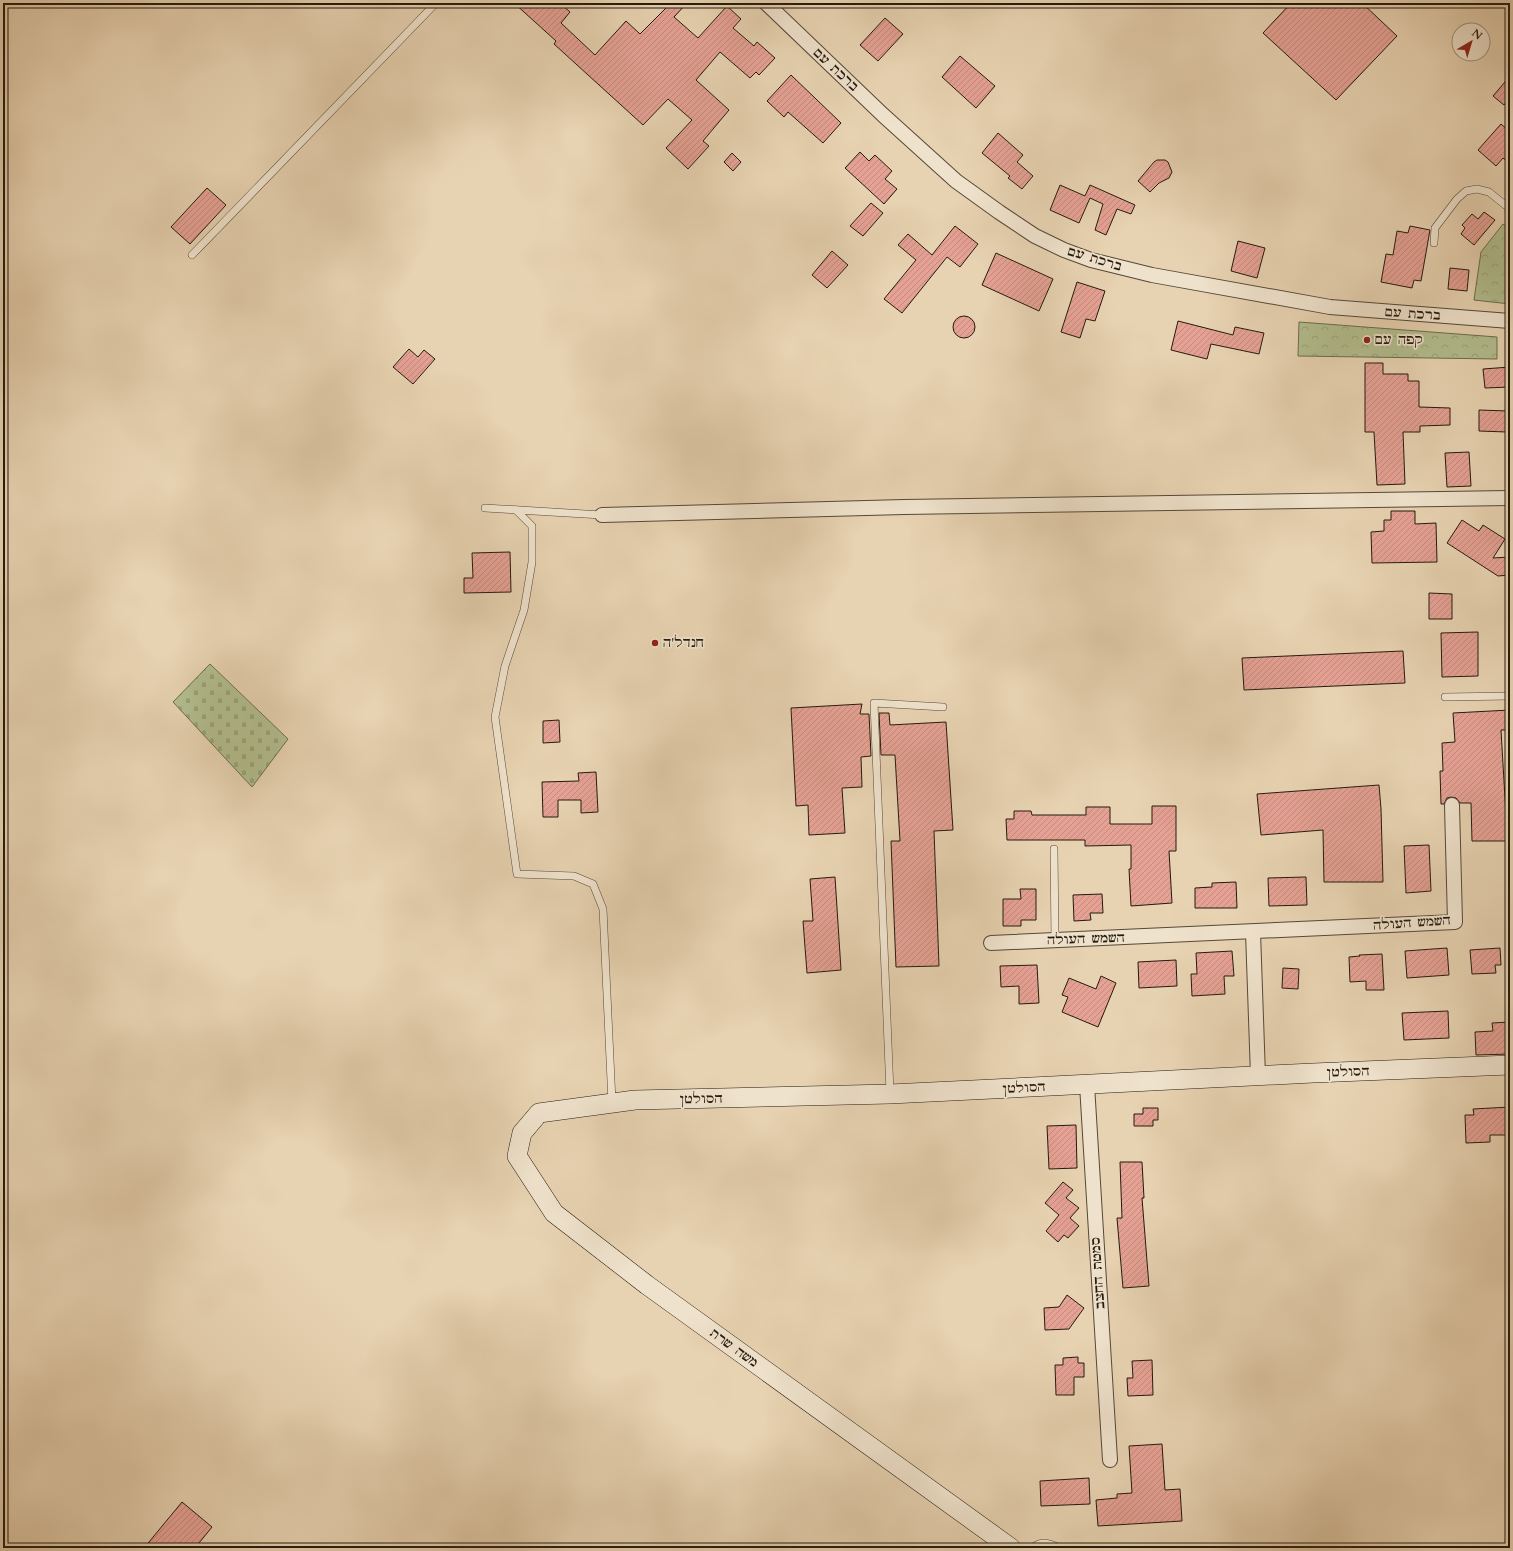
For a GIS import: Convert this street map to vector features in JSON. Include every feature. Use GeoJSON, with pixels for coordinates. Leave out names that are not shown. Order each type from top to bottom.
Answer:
{"type":"FeatureCollection","features":[{"type":"Feature","properties":{"kind":"street","name":"ברכת עם"},"geometry":{"type":"LineString","coordinates":[[766,3],[845,80],[956,180],[998,212],[1034,236],[1064,250],[1091,260],[1152,275],[1330,307],[1510,321]]}},
{"type":"Feature","properties":{"kind":"street"},"geometry":{"type":"LineString","coordinates":[[602,515],[904,507],[1510,498]]}},
{"type":"Feature","properties":{"kind":"street","name":"השמש העולה"},"geometry":{"type":"LineString","coordinates":[[991,943],[1455,922],[1452,805]]}},
{"type":"Feature","properties":{"kind":"street"},"geometry":{"type":"LineString","coordinates":[[1253,932],[1258,1076]]}},
{"type":"Feature","properties":{"kind":"street","name":"הסולטן"},"geometry":{"type":"LineString","coordinates":[[540,1113],[635,1100],[890,1094],[1510,1065]]}},
{"type":"Feature","properties":{"kind":"street","name":"סמטת החצב"},"geometry":{"type":"LineString","coordinates":[[1087,1085],[1110,1460]]}},
{"type":"Feature","properties":{"kind":"street","name":"משה שרת"},"geometry":{"type":"LineString","coordinates":[[540,1113],[522,1133],[517,1156],[554,1213],[647,1285],[1011,1548]]}},
{"type":"Feature","properties":{"kind":"lane"},"geometry":{"type":"LineString","coordinates":[[192,255],[436,3]]}},
{"type":"Feature","properties":{"kind":"lane"},"geometry":{"type":"LineString","coordinates":[[1434,243],[1435,228],[1466,191],[1477,189],[1488,192],[1510,209]]}},
{"type":"Feature","properties":{"kind":"lane"},"geometry":{"type":"LineString","coordinates":[[485,508],[602,515]]}},
{"type":"Feature","properties":{"kind":"lane"},"geometry":{"type":"LineString","coordinates":[[516,510],[532,526],[532,562],[524,610],[505,666],[495,717],[517,874],[574,876],[593,884],[602,909],[612,1103]]}},
{"type":"Feature","properties":{"kind":"lane"},"geometry":{"type":"LineString","coordinates":[[1445,698],[1510,696]]}},
{"type":"Feature","properties":{"kind":"lane"},"geometry":{"type":"LineString","coordinates":[[890,1094],[874,703],[943,707]]}},
{"type":"Feature","properties":{"kind":"lane"},"geometry":{"type":"LineString","coordinates":[[1054,849],[1055,940]]}},
{"type":"Feature","properties":{"kind":"lane"},"geometry":{"type":"LineString","coordinates":[[1032,1548],[1038,1543],[1050,1543],[1060,1548]]}},
{"type":"Feature","properties":{"kind":"green space"},"geometry":{"type":"Polygon","coordinates":[[[1503,224],[1510,229],[1510,304],[1474,300],[1481,252],[1503,224]]]}},
{"type":"Feature","properties":{"kind":"green space"},"geometry":{"type":"Polygon","coordinates":[[[1299,322],[1497,337],[1497,359],[1298,356],[1299,322]]]}},
{"type":"Feature","properties":{"kind":"green space"},"geometry":{"type":"Polygon","coordinates":[[[210,664],[288,739],[252,787],[173,702],[210,664]]]}},
{"type":"Feature","properties":{"kind":"building"},"geometry":{"type":"Polygon","coordinates":[[[514,3],[560,3],[570,12],[561,23],[595,55],[626,21],[640,34],[671,3],[687,3],[674,17],[698,38],[727,6],[741,19],[733,28],[754,46],[757,42],[775,58],[759,75],[756,72],[750,78],[720,52],[696,80],[729,110],[703,141],[709,146],[688,169],[666,148],[692,120],[668,99],[643,125],[554,44],[556,41],[514,3]]]}},
{"type":"Feature","properties":{"kind":"building"},"geometry":{"type":"Polygon","coordinates":[[[1291,3],[1362,3],[1397,36],[1336,100],[1263,33],[1291,3]]]}},
{"type":"Feature","properties":{"kind":"building"},"geometry":{"type":"Polygon","coordinates":[[[885,18],[903,34],[878,61],[860,45],[885,18]]]}},
{"type":"Feature","properties":{"kind":"building"},"geometry":{"type":"Polygon","coordinates":[[[960,56],[995,86],[976,108],[942,77],[960,56]]]}},
{"type":"Feature","properties":{"kind":"building"},"geometry":{"type":"Polygon","coordinates":[[[791,75],[841,123],[823,143],[788,112],[784,117],[767,101],[791,75]]]}},
{"type":"Feature","properties":{"kind":"building"},"geometry":{"type":"Polygon","coordinates":[[[1510,76],[1510,98],[1504,105],[1493,96],[1510,76]]]}},
{"type":"Feature","properties":{"kind":"building"},"geometry":{"type":"Polygon","coordinates":[[[1501,124],[1510,132],[1510,164],[1503,158],[1496,166],[1478,150],[1501,124]]]}},
{"type":"Feature","properties":{"kind":"building"},"geometry":{"type":"Polygon","coordinates":[[[998,133],[1023,155],[1017,162],[1033,176],[1022,189],[1008,178],[1010,176],[982,153],[998,133]]]}},
{"type":"Feature","properties":{"kind":"building"},"geometry":{"type":"Polygon","coordinates":[[[860,152],[869,161],[875,155],[892,171],[885,179],[897,189],[884,204],[845,168],[860,152]]]}},
{"type":"Feature","properties":{"kind":"building"},"geometry":{"type":"Polygon","coordinates":[[[732,153],[741,162],[733,171],[724,162],[732,153]]]}},
{"type":"Feature","properties":{"kind":"building"},"geometry":{"type":"Polygon","coordinates":[[[1157,160],[1165,160],[1168,162],[1172,172],[1169,178],[1159,183],[1150,192],[1138,181],[1157,160]]]}},
{"type":"Feature","properties":{"kind":"building"},"geometry":{"type":"Polygon","coordinates":[[[1060,185],[1085,196],[1090,185],[1135,205],[1131,214],[1117,209],[1106,235],[1095,230],[1103,204],[1090,198],[1079,223],[1050,210],[1060,185]]]}},
{"type":"Feature","properties":{"kind":"building"},"geometry":{"type":"Polygon","coordinates":[[[207,188],[226,205],[190,244],[171,227],[207,188]]]}},
{"type":"Feature","properties":{"kind":"building"},"geometry":{"type":"Polygon","coordinates":[[[871,203],[883,213],[863,236],[850,226],[871,203]]]}},
{"type":"Feature","properties":{"kind":"building"},"geometry":{"type":"Polygon","coordinates":[[[1484,212],[1495,220],[1474,245],[1461,234],[1465,228],[1462,225],[1472,214],[1478,219],[1484,212]]]}},
{"type":"Feature","properties":{"kind":"building"},"geometry":{"type":"Polygon","coordinates":[[[955,226],[978,244],[960,267],[947,257],[902,313],[884,299],[916,260],[898,245],[908,234],[932,255],[955,226]]]}},
{"type":"Feature","properties":{"kind":"building"},"geometry":{"type":"Polygon","coordinates":[[[1410,226],[1430,230],[1421,281],[1414,280],[1412,288],[1381,282],[1386,254],[1393,255],[1397,231],[1408,233],[1410,226]]]}},
{"type":"Feature","properties":{"kind":"building"},"geometry":{"type":"Polygon","coordinates":[[[1238,241],[1265,248],[1257,278],[1231,271],[1238,241]]]}},
{"type":"Feature","properties":{"kind":"building"},"geometry":{"type":"Polygon","coordinates":[[[832,251],[848,265],[827,288],[812,275],[832,251]]]}},
{"type":"Feature","properties":{"kind":"building"},"geometry":{"type":"Polygon","coordinates":[[[996,253],[1053,279],[1039,311],[982,285],[996,253]]]}},
{"type":"Feature","properties":{"kind":"building"},"geometry":{"type":"Polygon","coordinates":[[[1450,268],[1469,270],[1467,291],[1448,289],[1450,268]]]}},
{"type":"Feature","properties":{"kind":"building"},"geometry":{"type":"Polygon","coordinates":[[[1077,282],[1105,291],[1095,321],[1086,319],[1080,338],[1061,332],[1077,282]]]}},
{"type":"Feature","properties":{"kind":"building"},"geometry":{"type":"Polygon","coordinates":[[[964,316],[972,319],[975,327],[972,335],[964,338],[956,335],[953,327],[956,319],[964,316]]]}},
{"type":"Feature","properties":{"kind":"building"},"geometry":{"type":"Polygon","coordinates":[[[1178,321],[1233,335],[1235,327],[1264,333],[1259,354],[1211,344],[1207,359],[1171,350],[1178,321]]]}},
{"type":"Feature","properties":{"kind":"building"},"geometry":{"type":"Polygon","coordinates":[[[409,349],[418,357],[424,350],[435,359],[413,384],[393,367],[409,349]]]}},
{"type":"Feature","properties":{"kind":"building"},"geometry":{"type":"Polygon","coordinates":[[[1365,363],[1383,363],[1383,374],[1408,374],[1408,381],[1419,381],[1419,407],[1450,408],[1450,425],[1420,426],[1420,432],[1403,432],[1405,484],[1377,485],[1374,432],[1365,432],[1365,363]]]}},
{"type":"Feature","properties":{"kind":"building"},"geometry":{"type":"Polygon","coordinates":[[[1510,367],[1510,387],[1485,388],[1483,369],[1510,367]]]}},
{"type":"Feature","properties":{"kind":"building"},"geometry":{"type":"Polygon","coordinates":[[[1479,410],[1508,411],[1507,432],[1479,431],[1479,410]]]}},
{"type":"Feature","properties":{"kind":"building"},"geometry":{"type":"Polygon","coordinates":[[[1469,452],[1471,486],[1447,487],[1445,453],[1469,452]]]}},
{"type":"Feature","properties":{"kind":"building"},"geometry":{"type":"Polygon","coordinates":[[[1391,511],[1415,511],[1415,524],[1436,523],[1437,562],[1372,563],[1371,532],[1384,531],[1384,520],[1391,520],[1391,511]]]}},
{"type":"Feature","properties":{"kind":"building"},"geometry":{"type":"Polygon","coordinates":[[[1462,520],[1479,531],[1483,525],[1505,539],[1493,558],[1510,557],[1510,575],[1498,576],[1447,543],[1462,520]]]}},
{"type":"Feature","properties":{"kind":"building"},"geometry":{"type":"Polygon","coordinates":[[[510,552],[511,592],[464,593],[464,578],[473,578],[472,553],[510,552]]]}},
{"type":"Feature","properties":{"kind":"building"},"geometry":{"type":"Polygon","coordinates":[[[1429,593],[1452,594],[1452,619],[1429,619],[1429,593]]]}},
{"type":"Feature","properties":{"kind":"building"},"geometry":{"type":"Polygon","coordinates":[[[1478,632],[1478,676],[1442,677],[1441,633],[1478,632]]]}},
{"type":"Feature","properties":{"kind":"building"},"geometry":{"type":"Polygon","coordinates":[[[1403,651],[1405,683],[1244,690],[1242,658],[1403,651]]]}},
{"type":"Feature","properties":{"kind":"building"},"geometry":{"type":"Polygon","coordinates":[[[862,704],[860,714],[869,714],[871,756],[861,757],[862,787],[842,788],[845,833],[809,835],[808,805],[796,806],[791,708],[862,704]]]}},
{"type":"Feature","properties":{"kind":"building"},"geometry":{"type":"Polygon","coordinates":[[[1510,710],[1510,730],[1501,730],[1506,815],[1510,815],[1510,841],[1472,841],[1471,803],[1460,803],[1456,798],[1451,797],[1447,798],[1444,804],[1441,804],[1440,771],[1443,771],[1442,743],[1455,742],[1453,713],[1510,710]]]}},
{"type":"Feature","properties":{"kind":"building"},"geometry":{"type":"Polygon","coordinates":[[[879,713],[889,713],[890,725],[946,722],[953,830],[934,831],[939,966],[896,967],[891,841],[900,841],[895,755],[881,755],[879,713]]]}},
{"type":"Feature","properties":{"kind":"building"},"geometry":{"type":"Polygon","coordinates":[[[559,720],[560,742],[543,743],[543,721],[559,720]]]}},
{"type":"Feature","properties":{"kind":"building"},"geometry":{"type":"Polygon","coordinates":[[[596,772],[598,812],[581,813],[581,800],[558,800],[558,817],[543,817],[542,782],[579,781],[578,773],[596,772]]]}},
{"type":"Feature","properties":{"kind":"building"},"geometry":{"type":"Polygon","coordinates":[[[1379,785],[1383,882],[1324,882],[1323,830],[1261,835],[1257,794],[1379,785]]]}},
{"type":"Feature","properties":{"kind":"building"},"geometry":{"type":"Polygon","coordinates":[[[1152,806],[1176,806],[1176,851],[1169,851],[1172,903],[1131,906],[1129,869],[1131,869],[1131,845],[1085,846],[1085,840],[1007,840],[1006,819],[1014,819],[1014,811],[1031,811],[1032,815],[1086,815],[1086,807],[1110,807],[1110,824],[1152,824],[1152,806]]]}},
{"type":"Feature","properties":{"kind":"building"},"geometry":{"type":"Polygon","coordinates":[[[1429,845],[1431,891],[1406,893],[1404,846],[1429,845]]]}},
{"type":"Feature","properties":{"kind":"building"},"geometry":{"type":"Polygon","coordinates":[[[835,877],[841,970],[807,973],[803,921],[813,921],[810,879],[835,877]]]}},
{"type":"Feature","properties":{"kind":"building"},"geometry":{"type":"Polygon","coordinates":[[[1306,877],[1307,905],[1269,906],[1268,878],[1306,877]]]}},
{"type":"Feature","properties":{"kind":"building"},"geometry":{"type":"Polygon","coordinates":[[[1236,882],[1237,908],[1195,908],[1195,888],[1212,887],[1212,883],[1236,882]]]}},
{"type":"Feature","properties":{"kind":"building"},"geometry":{"type":"Polygon","coordinates":[[[1020,889],[1036,889],[1036,920],[1021,920],[1021,926],[1003,926],[1003,899],[1021,899],[1020,889]]]}},
{"type":"Feature","properties":{"kind":"building"},"geometry":{"type":"Polygon","coordinates":[[[1102,894],[1103,913],[1090,913],[1091,920],[1074,921],[1073,895],[1102,894]]]}},
{"type":"Feature","properties":{"kind":"building"},"geometry":{"type":"Polygon","coordinates":[[[1447,948],[1449,975],[1407,978],[1405,951],[1447,948]]]}},
{"type":"Feature","properties":{"kind":"building"},"geometry":{"type":"Polygon","coordinates":[[[1500,948],[1501,965],[1495,965],[1496,973],[1472,974],[1470,950],[1500,948]]]}},
{"type":"Feature","properties":{"kind":"building"},"geometry":{"type":"Polygon","coordinates":[[[1232,951],[1234,976],[1224,976],[1225,994],[1192,996],[1191,974],[1197,974],[1196,953],[1232,951]]]}},
{"type":"Feature","properties":{"kind":"building"},"geometry":{"type":"Polygon","coordinates":[[[1382,954],[1384,990],[1366,990],[1366,981],[1350,982],[1349,957],[1382,954]]]}},
{"type":"Feature","properties":{"kind":"building"},"geometry":{"type":"Polygon","coordinates":[[[1176,960],[1177,986],[1139,988],[1138,962],[1176,960]]]}},
{"type":"Feature","properties":{"kind":"building"},"geometry":{"type":"Polygon","coordinates":[[[1037,965],[1039,1003],[1019,1004],[1019,986],[1001,987],[1000,966],[1037,965]]]}},
{"type":"Feature","properties":{"kind":"building"},"geometry":{"type":"Polygon","coordinates":[[[1283,968],[1299,969],[1298,989],[1282,988],[1283,968]]]}},
{"type":"Feature","properties":{"kind":"building"},"geometry":{"type":"Polygon","coordinates":[[[1101,976],[1116,983],[1098,1027],[1062,1012],[1068,997],[1062,995],[1069,978],[1096,989],[1101,976]]]}},
{"type":"Feature","properties":{"kind":"building"},"geometry":{"type":"Polygon","coordinates":[[[1448,1011],[1449,1038],[1404,1040],[1402,1013],[1448,1011]]]}},
{"type":"Feature","properties":{"kind":"building"},"geometry":{"type":"Polygon","coordinates":[[[1510,1022],[1510,1054],[1476,1055],[1475,1032],[1493,1031],[1492,1023],[1510,1022]]]}},
{"type":"Feature","properties":{"kind":"building"},"geometry":{"type":"Polygon","coordinates":[[[1510,1107],[1510,1135],[1490,1135],[1490,1142],[1466,1143],[1465,1115],[1474,1115],[1473,1109],[1510,1107]]]}},
{"type":"Feature","properties":{"kind":"building"},"geometry":{"type":"Polygon","coordinates":[[[1143,1108],[1158,1108],[1158,1120],[1153,1120],[1153,1126],[1134,1126],[1134,1114],[1143,1114],[1143,1108]]]}},
{"type":"Feature","properties":{"kind":"building"},"geometry":{"type":"Polygon","coordinates":[[[1076,1125],[1077,1168],[1049,1169],[1047,1126],[1076,1125]]]}},
{"type":"Feature","properties":{"kind":"building"},"geometry":{"type":"Polygon","coordinates":[[[1120,1162],[1142,1162],[1144,1198],[1142,1198],[1149,1286],[1123,1288],[1117,1218],[1122,1218],[1120,1162]]]}},
{"type":"Feature","properties":{"kind":"building"},"geometry":{"type":"Polygon","coordinates":[[[1063,1182],[1073,1190],[1066,1198],[1079,1208],[1070,1218],[1079,1226],[1068,1238],[1064,1235],[1058,1242],[1046,1231],[1059,1215],[1045,1203],[1063,1182]]]}},
{"type":"Feature","properties":{"kind":"building"},"geometry":{"type":"Polygon","coordinates":[[[1067,1295],[1084,1308],[1069,1329],[1045,1330],[1044,1308],[1059,1307],[1067,1295]]]}},
{"type":"Feature","properties":{"kind":"building"},"geometry":{"type":"Polygon","coordinates":[[[1078,1357],[1078,1363],[1084,1363],[1084,1377],[1074,1377],[1074,1395],[1056,1395],[1055,1365],[1063,1365],[1063,1358],[1078,1357]]]}},
{"type":"Feature","properties":{"kind":"building"},"geometry":{"type":"Polygon","coordinates":[[[1152,1360],[1153,1395],[1128,1396],[1127,1378],[1133,1378],[1132,1361],[1152,1360]]]}},
{"type":"Feature","properties":{"kind":"building"},"geometry":{"type":"Polygon","coordinates":[[[1162,1444],[1165,1490],[1180,1489],[1182,1521],[1098,1526],[1096,1500],[1117,1498],[1117,1494],[1132,1493],[1129,1446],[1162,1444]]]}},
{"type":"Feature","properties":{"kind":"building"},"geometry":{"type":"Polygon","coordinates":[[[1089,1478],[1090,1504],[1041,1506],[1040,1481],[1089,1478]]]}},
{"type":"Feature","properties":{"kind":"building"},"geometry":{"type":"Polygon","coordinates":[[[182,1502],[212,1527],[195,1548],[144,1548],[182,1502]]]}},
{"type":"Feature","properties":{"kind":"place","name":"קפה עם"},"geometry":{"type":"Point","coordinates":[1367,340]}},
{"type":"Feature","properties":{"kind":"place","name":"חנדל'ה"},"geometry":{"type":"Point","coordinates":[655,643]}}]}
